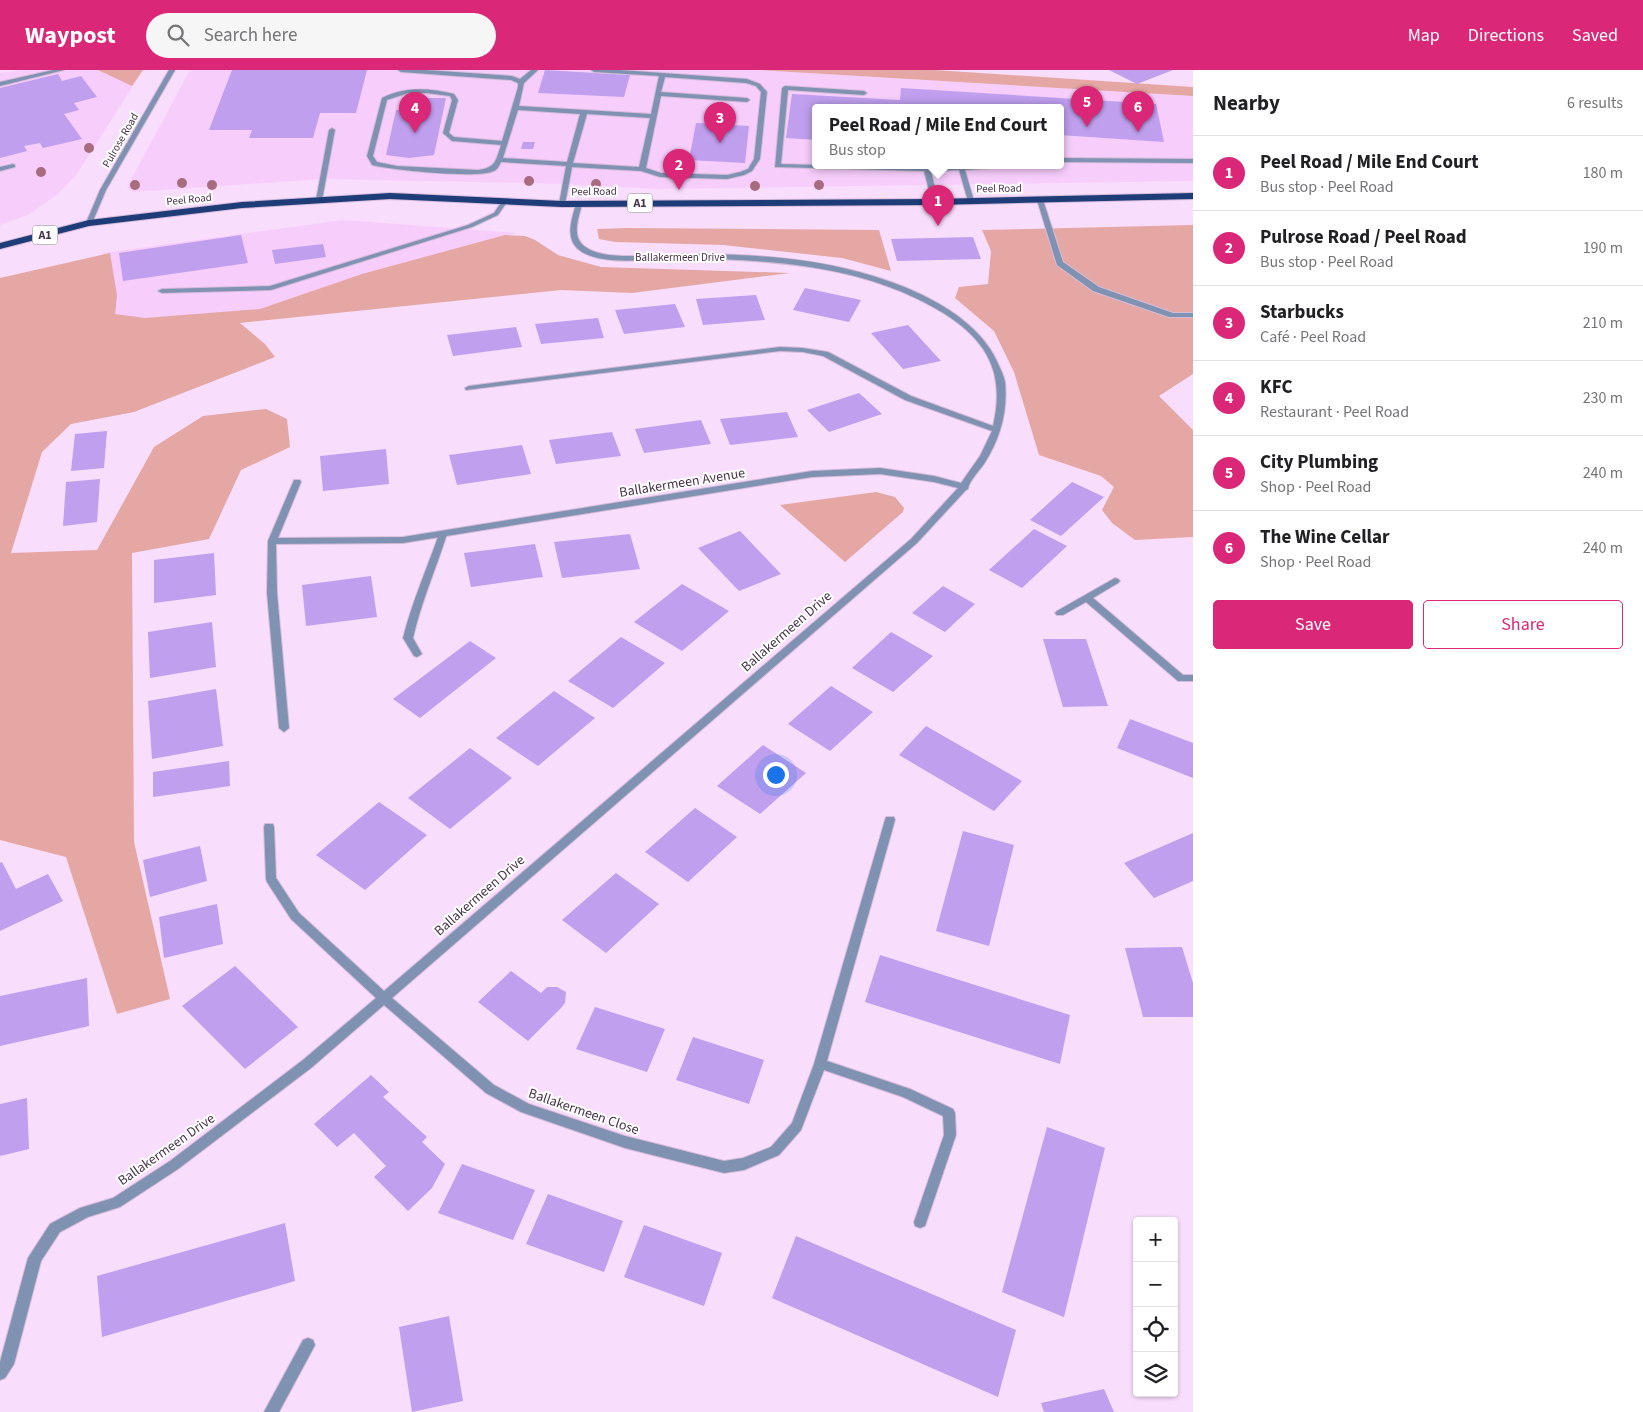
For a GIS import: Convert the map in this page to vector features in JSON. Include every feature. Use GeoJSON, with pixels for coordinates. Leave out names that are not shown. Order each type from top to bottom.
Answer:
{"type":"FeatureCollection","features":[{"type":"Feature","properties":{"kind":"highway","name":"Peel Road"},"geometry":{"type":"LineString","coordinates":[[0,246],[89,223],[242,205],[390,196],[562,204],[935,202],[1193,196]]}},
{"type":"Feature","properties":{"kind":"street"},"geometry":{"type":"LineString","coordinates":[[0,84],[61,70]]}},
{"type":"Feature","properties":{"kind":"street","name":"Pulrose Road"},"geometry":{"type":"LineString","coordinates":[[89,223],[103,190],[172,70]]}},
{"type":"Feature","properties":{"kind":"street"},"geometry":{"type":"LineString","coordinates":[[401,70],[512,78],[521,82]]}},
{"type":"Feature","properties":{"kind":"street"},"geometry":{"type":"LineString","coordinates":[[521,82],[536,70]]}},
{"type":"Feature","properties":{"kind":"street"},"geometry":{"type":"LineString","coordinates":[[497,163],[642,169],[660,175],[727,177],[750,170],[757,159],[764,92],[758,85],[747,81],[594,70]]}},
{"type":"Feature","properties":{"kind":"street"},"geometry":{"type":"LineString","coordinates":[[642,169],[662,75]]}},
{"type":"Feature","properties":{"kind":"street"},"geometry":{"type":"LineString","coordinates":[[504,143],[452,139],[447,135],[454,100],[452,95],[405,92],[393,94],[384,100],[370,156],[374,164],[396,168],[489,171],[497,163],[504,143],[516,108],[522,87],[521,82]]}},
{"type":"Feature","properties":{"kind":"street"},"geometry":{"type":"LineString","coordinates":[[812,167],[777,166],[785,88],[864,93]]}},
{"type":"Feature","properties":{"kind":"street"},"geometry":{"type":"LineString","coordinates":[[658,94],[746,100]]}},
{"type":"Feature","properties":{"kind":"street"},"geometry":{"type":"LineString","coordinates":[[516,108],[654,116]]}},
{"type":"Feature","properties":{"kind":"street"},"geometry":{"type":"LineString","coordinates":[[562,204],[569,166],[584,112]]}},
{"type":"Feature","properties":{"kind":"street"},"geometry":{"type":"LineString","coordinates":[[319,200],[332,130]]}},
{"type":"Feature","properties":{"kind":"street"},"geometry":{"type":"LineString","coordinates":[[1064,160],[1193,161]]}},
{"type":"Feature","properties":{"kind":"street"},"geometry":{"type":"LineString","coordinates":[[0,169],[13,166]]}},
{"type":"Feature","properties":{"kind":"street"},"geometry":{"type":"LineString","coordinates":[[890,169],[971,169]]}},
{"type":"Feature","properties":{"kind":"street"},"geometry":{"type":"LineString","coordinates":[[927,170],[935,202]]}},
{"type":"Feature","properties":{"kind":"street"},"geometry":{"type":"LineString","coordinates":[[962,170],[971,201]]}},
{"type":"Feature","properties":{"kind":"street"},"geometry":{"type":"LineString","coordinates":[[1040,200],[1060,263],[1096,290],[1172,315],[1193,315]]}},
{"type":"Feature","properties":{"kind":"street"},"geometry":{"type":"LineString","coordinates":[[162,291],[271,288],[470,226],[496,214],[504,202]]}},
{"type":"Feature","properties":{"kind":"street","name":"Ballakermeen Drive"},"geometry":{"type":"LineString","coordinates":[[0,1373],[7,1364],[35,1258],[56,1228],[85,1212],[116,1203],[174,1165],[307,1064],[907,547],[965,487],[997,430],[1004,405],[997,365],[973,330],[924,299],[896,285],[857,272],[818,264],[715,256],[607,256],[586,251],[576,242],[573,233],[579,204]]}},
{"type":"Feature","properties":{"kind":"street"},"geometry":{"type":"LineString","coordinates":[[469,388],[780,349],[803,350],[825,354],[908,398],[997,430]]}},
{"type":"Feature","properties":{"kind":"street","name":"Ballakermeen Avenue"},"geometry":{"type":"LineString","coordinates":[[272,540],[403,540],[812,474],[880,471],[934,479],[965,487]]}},
{"type":"Feature","properties":{"kind":"street"},"geometry":{"type":"LineString","coordinates":[[284,728],[272,593],[272,540],[297,482]]}},
{"type":"Feature","properties":{"kind":"street"},"geometry":{"type":"LineString","coordinates":[[417,654],[408,638],[414,612],[432,569],[443,534]]}},
{"type":"Feature","properties":{"kind":"street"},"geometry":{"type":"LineString","coordinates":[[1060,613],[1115,581]]}},
{"type":"Feature","properties":{"kind":"street"},"geometry":{"type":"LineString","coordinates":[[1087,598],[1112,617],[1148,654],[1180,680],[1193,678]]}},
{"type":"Feature","properties":{"kind":"street","name":"Ballakermeen Close"},"geometry":{"type":"LineString","coordinates":[[269,827],[271,879],[295,916],[383,997],[490,1089],[525,1108],[625,1142],[724,1167],[744,1164],[775,1151],[797,1126],[820,1064],[890,820]]}},
{"type":"Feature","properties":{"kind":"street"},"geometry":{"type":"LineString","coordinates":[[820,1064],[906,1093],[948,1113],[950,1135],[920,1222]]}},
{"type":"Feature","properties":{"kind":"street"},"geometry":{"type":"LineString","coordinates":[[271,1412],[308,1345]]}},
{"type":"Feature","properties":{"kind":"shaded area"},"geometry":{"type":"Polygon","coordinates":[[[23,70],[143,70],[77,174],[58,194],[28,215],[0,225],[0,73],[23,70]]]}},
{"type":"Feature","properties":{"kind":"shaded area"},"geometry":{"type":"Polygon","coordinates":[[[98,70],[143,70],[132,86],[98,70]]]}},
{"type":"Feature","properties":{"kind":"shaded area"},"geometry":{"type":"Polygon","coordinates":[[[190,70],[758,70],[1193,96],[1193,181],[659,189],[565,184],[323,179],[133,192],[127,187],[190,70]]]}},
{"type":"Feature","properties":{"kind":"shaded area"},"geometry":{"type":"Polygon","coordinates":[[[758,70],[935,70],[1193,87],[1193,96],[758,70]]]}},
{"type":"Feature","properties":{"kind":"shaded area"},"geometry":{"type":"Polygon","coordinates":[[[343,220],[516,233],[267,312],[108,323],[103,253],[343,220]]]}},
{"type":"Feature","properties":{"kind":"shaded area"},"geometry":{"type":"Polygon","coordinates":[[[1193,225],[1193,374],[1159,396],[1193,430],[1193,537],[1135,540],[1112,523],[1102,510],[1114,487],[1101,476],[1039,455],[1014,372],[994,331],[955,298],[959,287],[988,284],[991,251],[982,230],[1193,225]]]}},
{"type":"Feature","properties":{"kind":"shaded area"},"geometry":{"type":"Polygon","coordinates":[[[597,229],[879,230],[891,271],[842,258],[723,245],[615,242],[599,239],[597,229]]]}},
{"type":"Feature","properties":{"kind":"shaded area"},"geometry":{"type":"Polygon","coordinates":[[[505,235],[525,236],[535,240],[558,255],[601,267],[790,273],[632,293],[561,290],[240,323],[265,344],[275,357],[134,412],[71,424],[42,452],[11,553],[97,550],[154,447],[203,416],[266,409],[287,419],[290,447],[241,470],[209,539],[132,553],[134,842],[170,999],[117,1014],[66,857],[0,840],[0,278],[110,253],[117,295],[115,314],[145,318],[260,309],[362,274],[505,235]]]}},
{"type":"Feature","properties":{"kind":"shaded area"},"geometry":{"type":"Polygon","coordinates":[[[876,492],[895,497],[904,508],[903,512],[845,562],[780,505],[876,492]]]}},
{"type":"Feature","properties":{"kind":"building"},"geometry":{"type":"Polygon","coordinates":[[[232,70],[367,70],[356,113],[320,113],[313,138],[249,138],[252,130],[209,130],[232,70]]]}},
{"type":"Feature","properties":{"kind":"building"},"geometry":{"type":"Polygon","coordinates":[[[545,70],[630,75],[624,97],[538,93],[545,70]]]}},
{"type":"Feature","properties":{"kind":"building"},"geometry":{"type":"Polygon","coordinates":[[[1109,70],[1173,70],[1137,84],[1109,70]]]}},
{"type":"Feature","properties":{"kind":"building"},"geometry":{"type":"Polygon","coordinates":[[[58,74],[62,81],[81,76],[97,97],[74,103],[79,110],[64,114],[82,139],[43,148],[40,143],[24,146],[27,151],[0,158],[0,88],[58,74]]]}},
{"type":"Feature","properties":{"kind":"building"},"geometry":{"type":"Polygon","coordinates":[[[901,88],[1156,104],[1164,142],[1064,135],[1064,104],[812,104],[812,140],[786,138],[792,94],[900,100],[901,88]]]}},
{"type":"Feature","properties":{"kind":"building"},"geometry":{"type":"Polygon","coordinates":[[[402,98],[446,98],[434,155],[409,158],[386,155],[396,110],[399,110],[402,98]]]}},
{"type":"Feature","properties":{"kind":"building"},"geometry":{"type":"Polygon","coordinates":[[[696,123],[749,126],[745,163],[689,160],[696,123]]]}},
{"type":"Feature","properties":{"kind":"building"},"geometry":{"type":"Polygon","coordinates":[[[523,142],[535,142],[533,149],[521,149],[523,142]]]}},
{"type":"Feature","properties":{"kind":"building"},"geometry":{"type":"Polygon","coordinates":[[[241,235],[248,263],[123,281],[119,253],[241,235]]]}},
{"type":"Feature","properties":{"kind":"building"},"geometry":{"type":"Polygon","coordinates":[[[973,237],[981,259],[897,261],[891,239],[973,237]]]}},
{"type":"Feature","properties":{"kind":"building"},"geometry":{"type":"Polygon","coordinates":[[[323,244],[326,257],[275,264],[272,250],[323,244]]]}},
{"type":"Feature","properties":{"kind":"building"},"geometry":{"type":"Polygon","coordinates":[[[805,288],[861,300],[849,322],[793,310],[805,288]]]}},
{"type":"Feature","properties":{"kind":"building"},"geometry":{"type":"Polygon","coordinates":[[[756,295],[765,320],[703,325],[696,299],[756,295]]]}},
{"type":"Feature","properties":{"kind":"building"},"geometry":{"type":"Polygon","coordinates":[[[675,304],[685,327],[624,334],[615,310],[675,304]]]}},
{"type":"Feature","properties":{"kind":"building"},"geometry":{"type":"Polygon","coordinates":[[[598,318],[604,338],[541,344],[535,324],[598,318]]]}},
{"type":"Feature","properties":{"kind":"building"},"geometry":{"type":"Polygon","coordinates":[[[908,325],[941,361],[903,369],[871,333],[908,325]]]}},
{"type":"Feature","properties":{"kind":"building"},"geometry":{"type":"Polygon","coordinates":[[[516,327],[522,347],[453,356],[447,335],[516,327]]]}},
{"type":"Feature","properties":{"kind":"building"},"geometry":{"type":"Polygon","coordinates":[[[859,393],[882,414],[829,432],[807,410],[859,393]]]}},
{"type":"Feature","properties":{"kind":"building"},"geometry":{"type":"Polygon","coordinates":[[[787,412],[798,437],[730,445],[720,419],[787,412]]]}},
{"type":"Feature","properties":{"kind":"building"},"geometry":{"type":"Polygon","coordinates":[[[701,420],[711,444],[644,453],[635,429],[701,420]]]}},
{"type":"Feature","properties":{"kind":"building"},"geometry":{"type":"Polygon","coordinates":[[[107,431],[104,468],[71,471],[75,434],[107,431]]]}},
{"type":"Feature","properties":{"kind":"building"},"geometry":{"type":"Polygon","coordinates":[[[612,432],[621,456],[556,464],[549,440],[612,432]]]}},
{"type":"Feature","properties":{"kind":"building"},"geometry":{"type":"Polygon","coordinates":[[[522,445],[531,474],[457,485],[449,455],[522,445]]]}},
{"type":"Feature","properties":{"kind":"building"},"geometry":{"type":"Polygon","coordinates":[[[386,449],[389,484],[323,491],[320,456],[386,449]]]}},
{"type":"Feature","properties":{"kind":"building"},"geometry":{"type":"Polygon","coordinates":[[[100,479],[97,522],[63,526],[66,482],[100,479]]]}},
{"type":"Feature","properties":{"kind":"building"},"geometry":{"type":"Polygon","coordinates":[[[1072,482],[1104,497],[1061,536],[1030,520],[1072,482]]]}},
{"type":"Feature","properties":{"kind":"building"},"geometry":{"type":"Polygon","coordinates":[[[1034,529],[1067,546],[1022,588],[989,570],[1034,529]]]}},
{"type":"Feature","properties":{"kind":"building"},"geometry":{"type":"Polygon","coordinates":[[[740,531],[781,574],[739,591],[698,548],[740,531]]]}},
{"type":"Feature","properties":{"kind":"building"},"geometry":{"type":"Polygon","coordinates":[[[630,534],[640,569],[562,578],[554,542],[630,534]]]}},
{"type":"Feature","properties":{"kind":"building"},"geometry":{"type":"Polygon","coordinates":[[[535,544],[543,577],[471,587],[464,553],[535,544]]]}},
{"type":"Feature","properties":{"kind":"building"},"geometry":{"type":"Polygon","coordinates":[[[214,553],[216,595],[154,603],[154,560],[214,553]]]}},
{"type":"Feature","properties":{"kind":"building"},"geometry":{"type":"Polygon","coordinates":[[[371,576],[377,617],[306,626],[302,585],[371,576]]]}},
{"type":"Feature","properties":{"kind":"building"},"geometry":{"type":"Polygon","coordinates":[[[682,584],[729,611],[682,651],[634,622],[682,584]]]}},
{"type":"Feature","properties":{"kind":"building"},"geometry":{"type":"Polygon","coordinates":[[[943,586],[975,604],[945,632],[912,613],[943,586]]]}},
{"type":"Feature","properties":{"kind":"building"},"geometry":{"type":"Polygon","coordinates":[[[212,622],[216,667],[150,678],[148,632],[212,622]]]}},
{"type":"Feature","properties":{"kind":"building"},"geometry":{"type":"Polygon","coordinates":[[[891,632],[933,656],[893,692],[852,668],[891,632]]]}},
{"type":"Feature","properties":{"kind":"building"},"geometry":{"type":"Polygon","coordinates":[[[621,637],[665,663],[613,708],[568,681],[621,637]]]}},
{"type":"Feature","properties":{"kind":"building"},"geometry":{"type":"Polygon","coordinates":[[[1043,639],[1086,639],[1108,706],[1063,707],[1043,639]]]}},
{"type":"Feature","properties":{"kind":"building"},"geometry":{"type":"Polygon","coordinates":[[[470,641],[496,658],[420,718],[393,699],[470,641]]]}},
{"type":"Feature","properties":{"kind":"building"},"geometry":{"type":"Polygon","coordinates":[[[831,686],[873,712],[830,751],[788,724],[831,686]]]}},
{"type":"Feature","properties":{"kind":"building"},"geometry":{"type":"Polygon","coordinates":[[[216,689],[223,746],[152,759],[148,701],[216,689]]]}},
{"type":"Feature","properties":{"kind":"building"},"geometry":{"type":"Polygon","coordinates":[[[554,691],[595,718],[538,766],[496,738],[554,691]]]}},
{"type":"Feature","properties":{"kind":"building"},"geometry":{"type":"Polygon","coordinates":[[[1130,719],[1193,743],[1193,778],[1117,748],[1130,719]]]}},
{"type":"Feature","properties":{"kind":"building"},"geometry":{"type":"Polygon","coordinates":[[[926,726],[1022,781],[994,811],[899,755],[926,726]]]}},
{"type":"Feature","properties":{"kind":"building"},"geometry":{"type":"Polygon","coordinates":[[[763,745],[806,773],[760,814],[717,786],[763,745]]]}},
{"type":"Feature","properties":{"kind":"building"},"geometry":{"type":"Polygon","coordinates":[[[470,748],[512,778],[450,829],[408,798],[470,748]]]}},
{"type":"Feature","properties":{"kind":"building"},"geometry":{"type":"Polygon","coordinates":[[[229,761],[230,786],[153,797],[153,772],[229,761]]]}},
{"type":"Feature","properties":{"kind":"building"},"geometry":{"type":"Polygon","coordinates":[[[379,802],[427,835],[365,890],[316,855],[379,802]]]}},
{"type":"Feature","properties":{"kind":"building"},"geometry":{"type":"Polygon","coordinates":[[[695,808],[737,837],[688,882],[645,852],[695,808]]]}},
{"type":"Feature","properties":{"kind":"building"},"geometry":{"type":"Polygon","coordinates":[[[963,831],[1014,845],[989,946],[936,931],[963,831]]]}},
{"type":"Feature","properties":{"kind":"building"},"geometry":{"type":"Polygon","coordinates":[[[1193,833],[1193,881],[1154,898],[1124,863],[1193,833]]]}},
{"type":"Feature","properties":{"kind":"building"},"geometry":{"type":"Polygon","coordinates":[[[200,846],[207,881],[150,897],[143,860],[200,846]]]}},
{"type":"Feature","properties":{"kind":"building"},"geometry":{"type":"Polygon","coordinates":[[[2,862],[16,889],[48,874],[63,901],[0,931],[0,863],[2,862]]]}},
{"type":"Feature","properties":{"kind":"building"},"geometry":{"type":"Polygon","coordinates":[[[616,873],[659,904],[606,953],[562,920],[616,873]]]}},
{"type":"Feature","properties":{"kind":"building"},"geometry":{"type":"Polygon","coordinates":[[[217,904],[223,944],[164,958],[159,917],[217,904]]]}},
{"type":"Feature","properties":{"kind":"building"},"geometry":{"type":"Polygon","coordinates":[[[1182,947],[1193,983],[1193,1017],[1143,1017],[1125,948],[1182,947]]]}},
{"type":"Feature","properties":{"kind":"building"},"geometry":{"type":"Polygon","coordinates":[[[880,955],[1070,1015],[1060,1064],[865,1002],[880,955]]]}},
{"type":"Feature","properties":{"kind":"building"},"geometry":{"type":"Polygon","coordinates":[[[235,966],[298,1027],[245,1069],[182,1006],[235,966]]]}},
{"type":"Feature","properties":{"kind":"building"},"geometry":{"type":"Polygon","coordinates":[[[511,971],[541,993],[547,987],[557,987],[566,992],[565,1003],[528,1041],[478,1002],[511,971]]]}},
{"type":"Feature","properties":{"kind":"building"},"geometry":{"type":"Polygon","coordinates":[[[87,978],[89,1026],[0,1046],[0,996],[87,978]]]}},
{"type":"Feature","properties":{"kind":"building"},"geometry":{"type":"Polygon","coordinates":[[[595,1007],[665,1029],[647,1072],[576,1049],[595,1007]]]}},
{"type":"Feature","properties":{"kind":"building"},"geometry":{"type":"Polygon","coordinates":[[[693,1037],[764,1060],[749,1104],[676,1080],[693,1037]]]}},
{"type":"Feature","properties":{"kind":"building"},"geometry":{"type":"Polygon","coordinates":[[[371,1075],[389,1092],[383,1097],[427,1137],[422,1142],[445,1164],[432,1188],[408,1211],[374,1177],[386,1166],[354,1133],[337,1147],[314,1124],[371,1075]]]}},
{"type":"Feature","properties":{"kind":"building"},"geometry":{"type":"Polygon","coordinates":[[[27,1098],[29,1149],[0,1156],[0,1104],[27,1098]]]}},
{"type":"Feature","properties":{"kind":"building"},"geometry":{"type":"Polygon","coordinates":[[[1047,1127],[1105,1148],[1064,1317],[1002,1292],[1047,1127]]]}},
{"type":"Feature","properties":{"kind":"building"},"geometry":{"type":"Polygon","coordinates":[[[462,1164],[535,1190],[513,1240],[438,1213],[462,1164]]]}},
{"type":"Feature","properties":{"kind":"building"},"geometry":{"type":"Polygon","coordinates":[[[548,1194],[623,1221],[604,1272],[526,1244],[548,1194]]]}},
{"type":"Feature","properties":{"kind":"building"},"geometry":{"type":"Polygon","coordinates":[[[285,1223],[295,1281],[102,1337],[97,1276],[285,1223]]]}},
{"type":"Feature","properties":{"kind":"building"},"geometry":{"type":"Polygon","coordinates":[[[644,1225],[722,1253],[704,1306],[624,1277],[644,1225]]]}},
{"type":"Feature","properties":{"kind":"building"},"geometry":{"type":"Polygon","coordinates":[[[796,1236],[1016,1330],[998,1397],[772,1298],[796,1236]]]}},
{"type":"Feature","properties":{"kind":"building"},"geometry":{"type":"Polygon","coordinates":[[[449,1316],[463,1401],[412,1412],[399,1327],[449,1316]]]}},
{"type":"Feature","properties":{"kind":"building"},"geometry":{"type":"Polygon","coordinates":[[[1104,1389],[1114,1412],[1044,1412],[1041,1403],[1104,1389]]]}},
{"type":"Feature","properties":{"kind":"place","name":"City Plumbing"},"geometry":{"type":"Point","coordinates":[1087,127]}},
{"type":"Feature","properties":{"kind":"place","name":"The Wine Cellar"},"geometry":{"type":"Point","coordinates":[1138,132]}},
{"type":"Feature","properties":{"kind":"place","name":"KFC"},"geometry":{"type":"Point","coordinates":[415,133]}},
{"type":"Feature","properties":{"kind":"place","name":"Starbucks"},"geometry":{"type":"Point","coordinates":[720,143]}},
{"type":"Feature","properties":{"kind":"place","name":"Pulrose Road / Peel Road"},"geometry":{"type":"Point","coordinates":[679,190]}},
{"type":"Feature","properties":{"kind":"place","name":"Peel Road / Mile End Court"},"geometry":{"type":"Point","coordinates":[938,226]}}]}
